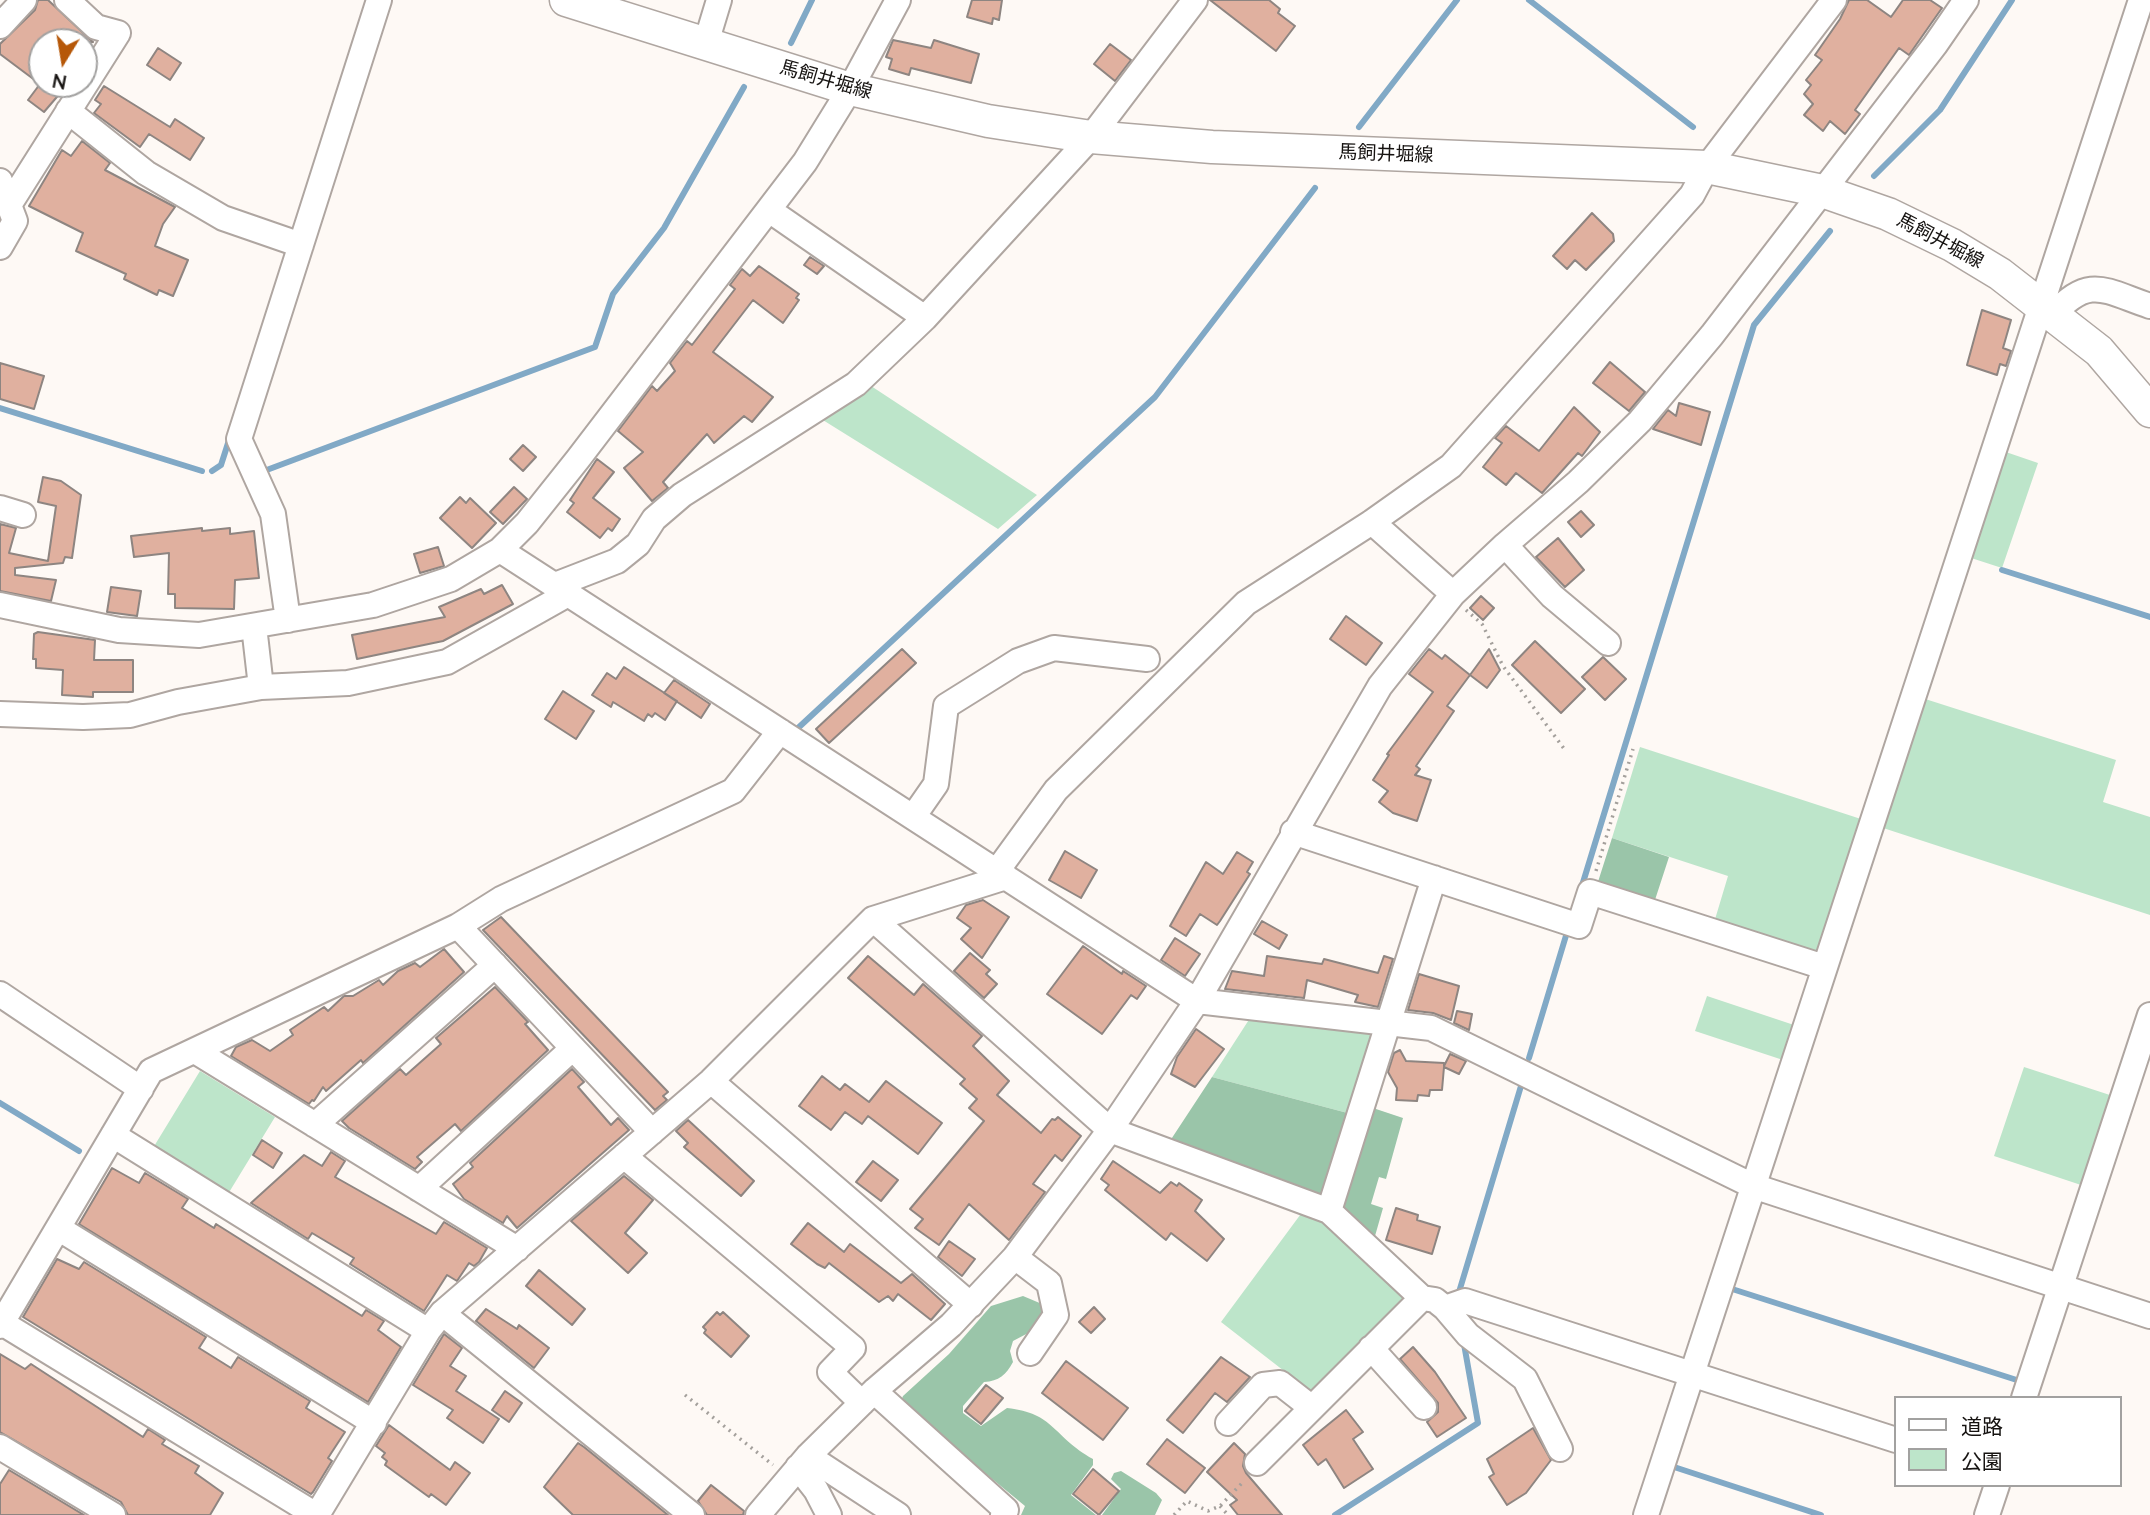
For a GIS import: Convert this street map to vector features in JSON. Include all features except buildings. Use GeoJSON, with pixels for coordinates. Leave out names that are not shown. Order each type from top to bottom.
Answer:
{"type":"FeatureCollection","features":[{"type":"Feature","properties":{"kind":"main road","name":"馬飼井堀線"},"geometry":{"type":"LineString","coordinates":[[566,0],[850,89],[988,121],[1091,137],[1226,148],[1707,167],[1822,191],[1888,214],[1952,244],[2000,274],[2099,351],[2150,411]]}},
{"type":"Feature","properties":{"kind":"street"},"geometry":{"type":"LineString","coordinates":[[0,26],[22,6],[24,0]]}},
{"type":"Feature","properties":{"kind":"street"},"geometry":{"type":"LineString","coordinates":[[9,205],[118,33],[96,27],[67,0]]}},
{"type":"Feature","properties":{"kind":"street"},"geometry":{"type":"LineString","coordinates":[[288,620],[273,514],[239,439],[379,0]]}},
{"type":"Feature","properties":{"kind":"street"},"geometry":{"type":"LineString","coordinates":[[706,43],[719,0]]}},
{"type":"Feature","properties":{"kind":"street"},"geometry":{"type":"LineString","coordinates":[[0,605],[107,628],[199,635],[373,605],[451,579],[500,550],[536,512],[805,162],[850,89],[898,0]]}},
{"type":"Feature","properties":{"kind":"street"},"geometry":{"type":"LineString","coordinates":[[0,714],[83,718],[130,715],[178,702],[261,687],[348,683],[447,662],[562,590],[617,561],[638,544],[654,519],[682,495],[856,384],[925,318],[1091,137],[1195,0]]}},
{"type":"Feature","properties":{"kind":"street"},"geometry":{"type":"LineString","coordinates":[[780,731],[733,791],[501,899],[458,926],[151,1071],[1,1324],[316,1515],[435,1322],[711,1080],[873,919],[1002,874],[1056,790],[1246,603],[1372,522],[1451,466],[1692,195],[1707,167],[1834,0]]}},
{"type":"Feature","properties":{"kind":"street"},"geometry":{"type":"LineString","coordinates":[[758,1515],[798,1467],[868,1397],[971,1306],[1015,1257],[1110,1130],[1197,1001],[1380,685],[1452,596],[1505,545],[1578,482],[1640,421],[1712,335],[1935,45],[1966,0]]}},
{"type":"Feature","properties":{"kind":"street"},"geometry":{"type":"LineString","coordinates":[[2048,310],[2053,268],[2141,0]]}},
{"type":"Feature","properties":{"kind":"street"},"geometry":{"type":"LineString","coordinates":[[68,111],[146,173],[223,218],[301,245]]}},
{"type":"Feature","properties":{"kind":"street"},"geometry":{"type":"LineString","coordinates":[[0,181],[15,221],[0,247]]}},
{"type":"Feature","properties":{"kind":"street"},"geometry":{"type":"LineString","coordinates":[[769,210],[925,318]]}},
{"type":"Feature","properties":{"kind":"street"},"geometry":{"type":"LineString","coordinates":[[2053,268],[2089,279],[2093,287]]}},
{"type":"Feature","properties":{"kind":"street"},"geometry":{"type":"LineString","coordinates":[[1646,1515],[2032,327],[2048,310],[2070,295],[2093,287],[2150,306]]}},
{"type":"Feature","properties":{"kind":"street"},"geometry":{"type":"LineString","coordinates":[[1372,522],[1452,596]]}},
{"type":"Feature","properties":{"kind":"street"},"geometry":{"type":"LineString","coordinates":[[1505,545],[1552,596],[1608,643]]}},
{"type":"Feature","properties":{"kind":"street"},"geometry":{"type":"LineString","coordinates":[[500,550],[1197,1001],[1431,1028],[1752,1186],[2150,1316]]}},
{"type":"Feature","properties":{"kind":"street"},"geometry":{"type":"LineString","coordinates":[[254,626],[261,687]]}},
{"type":"Feature","properties":{"kind":"street"},"geometry":{"type":"LineString","coordinates":[[913,817],[936,784],[946,706],[1018,661],[1054,648],[1147,659]]}},
{"type":"Feature","properties":{"kind":"street"},"geometry":{"type":"LineString","coordinates":[[1293,832],[1579,926],[1590,891],[1824,967]]}},
{"type":"Feature","properties":{"kind":"street"},"geometry":{"type":"LineString","coordinates":[[1329,1211],[1434,878]]}},
{"type":"Feature","properties":{"kind":"street"},"geometry":{"type":"LineString","coordinates":[[873,919],[1110,1130],[1329,1211],[1422,1298],[1435,1300],[1468,1335],[1525,1379],[1560,1449]]}},
{"type":"Feature","properties":{"kind":"street"},"geometry":{"type":"LineString","coordinates":[[458,926],[652,1132]]}},
{"type":"Feature","properties":{"kind":"street"},"geometry":{"type":"LineString","coordinates":[[315,1125],[495,965]]}},
{"type":"Feature","properties":{"kind":"street"},"geometry":{"type":"LineString","coordinates":[[0,994],[141,1089]]}},
{"type":"Feature","properties":{"kind":"street"},"geometry":{"type":"LineString","coordinates":[[2025,1396],[2150,1015]]}},
{"type":"Feature","properties":{"kind":"street"},"geometry":{"type":"LineString","coordinates":[[419,1189],[573,1048]]}},
{"type":"Feature","properties":{"kind":"street"},"geometry":{"type":"LineString","coordinates":[[195,1051],[517,1249]]}},
{"type":"Feature","properties":{"kind":"street"},"geometry":{"type":"LineString","coordinates":[[711,1080],[971,1306]]}},
{"type":"Feature","properties":{"kind":"street"},"geometry":{"type":"LineString","coordinates":[[113,1135],[435,1322],[692,1515]]}},
{"type":"Feature","properties":{"kind":"street"},"geometry":{"type":"LineString","coordinates":[[624,1156],[853,1348],[830,1371],[868,1397],[1006,1510],[1003,1515]]}},
{"type":"Feature","properties":{"kind":"street"},"geometry":{"type":"LineString","coordinates":[[58,1228],[374,1423]]}},
{"type":"Feature","properties":{"kind":"street"},"geometry":{"type":"LineString","coordinates":[[1015,1257],[1049,1283],[1056,1315],[1030,1353]]}},
{"type":"Feature","properties":{"kind":"street"},"geometry":{"type":"LineString","coordinates":[[1257,1463],[1422,1298]]}},
{"type":"Feature","properties":{"kind":"street"},"geometry":{"type":"LineString","coordinates":[[1445,1308],[1465,1301],[1895,1440]]}},
{"type":"Feature","properties":{"kind":"street"},"geometry":{"type":"LineString","coordinates":[[1371,1348],[1424,1407]]}},
{"type":"Feature","properties":{"kind":"street"},"geometry":{"type":"LineString","coordinates":[[1228,1423],[1263,1385],[1280,1383],[1312,1408]]}},
{"type":"Feature","properties":{"kind":"street"},"geometry":{"type":"LineString","coordinates":[[0,1447],[113,1515]]}},
{"type":"Feature","properties":{"kind":"street"},"geometry":{"type":"LineString","coordinates":[[798,1467],[816,1490],[829,1515]]}},
{"type":"Feature","properties":{"kind":"street"},"geometry":{"type":"LineString","coordinates":[[798,1467],[898,1515]]}},
{"type":"Feature","properties":{"kind":"street"},"geometry":{"type":"LineString","coordinates":[[1987,1515],[1996,1487]]}},
{"type":"Feature","properties":{"kind":"path"},"geometry":{"type":"LineString","coordinates":[[1452,596],[1482,624],[1503,666],[1565,750]]}},
{"type":"Feature","properties":{"kind":"path"},"geometry":{"type":"LineString","coordinates":[[1590,891],[1633,749]]}},
{"type":"Feature","properties":{"kind":"path"},"geometry":{"type":"LineString","coordinates":[[685,1395],[798,1467]]}},
{"type":"Feature","properties":{"kind":"path"},"geometry":{"type":"LineString","coordinates":[[1174,1515],[1187,1501],[1208,1511],[1220,1506],[1255,1469],[1257,1463]]}},
{"type":"Feature","properties":{"kind":"path"},"geometry":{"type":"LineString","coordinates":[[1220,1506],[1228,1515]]}},
{"type":"Feature","properties":{"kind":"green space"},"geometry":{"type":"Polygon","coordinates":[[[868,384],[1037,495],[998,529],[818,417],[868,384]]]}},
{"type":"Feature","properties":{"kind":"green space"},"geometry":{"type":"Polygon","coordinates":[[[2000,450],[2038,463],[2002,568],[1965,556],[2000,450]]]}},
{"type":"Feature","properties":{"kind":"green space"},"geometry":{"type":"Polygon","coordinates":[[[1919,697],[2116,760],[2103,802],[2150,817],[2150,915],[1877,826],[1919,697]]]}},
{"type":"Feature","properties":{"kind":"green space"},"geometry":{"type":"Polygon","coordinates":[[[1640,747],[1864,820],[1819,960],[1713,926],[1728,876],[1612,838],[1640,747]]]}},
{"type":"Feature","properties":{"kind":"green space"},"geometry":{"type":"Polygon","coordinates":[[[1612,838],[1669,857],[1653,906],[1596,888],[1612,838]]]}},
{"type":"Feature","properties":{"kind":"green space"},"geometry":{"type":"Polygon","coordinates":[[[1707,996],[1794,1025],[1783,1060],[1695,1031],[1707,996]]]}},
{"type":"Feature","properties":{"kind":"green space"},"geometry":{"type":"Polygon","coordinates":[[[1252,1015],[1381,1030],[1355,1115],[1212,1077],[1252,1015]]]}},
{"type":"Feature","properties":{"kind":"green space"},"geometry":{"type":"Polygon","coordinates":[[[2024,1067],[2116,1097],[2087,1187],[1994,1156],[2024,1067]]]}},
{"type":"Feature","properties":{"kind":"green space"},"geometry":{"type":"Polygon","coordinates":[[[200,1071],[275,1117],[228,1194],[153,1148],[200,1071]]]}},
{"type":"Feature","properties":{"kind":"green space"},"geometry":{"type":"Polygon","coordinates":[[[1212,1077],[1355,1115],[1329,1202],[1166,1147],[1212,1077]]]}},
{"type":"Feature","properties":{"kind":"green space"},"geometry":{"type":"Polygon","coordinates":[[[1367,1106],[1403,1118],[1386,1179],[1379,1177],[1371,1204],[1383,1208],[1373,1243],[1335,1209],[1367,1106]]]}},
{"type":"Feature","properties":{"kind":"green space"},"geometry":{"type":"Polygon","coordinates":[[[1306,1207],[1407,1294],[1408,1304],[1315,1395],[1221,1322],[1306,1207]]]}},
{"type":"Feature","properties":{"kind":"green space"},"geometry":{"type":"Polygon","coordinates":[[[1023,1296],[1042,1304],[1047,1313],[1032,1331],[1013,1341],[1010,1351],[1013,1362],[1010,1367],[998,1379],[984,1382],[963,1406],[963,1413],[981,1426],[1007,1408],[1035,1415],[1053,1427],[1093,1459],[1093,1465],[1071,1495],[1096,1515],[1021,1515],[1025,1506],[900,1403],[903,1396],[949,1354],[991,1306],[1023,1296]]]}},
{"type":"Feature","properties":{"kind":"green space"},"geometry":{"type":"Polygon","coordinates":[[[1121,1471],[1156,1493],[1162,1500],[1155,1515],[1102,1515],[1121,1489],[1111,1479],[1114,1473],[1121,1471]]]}},
{"type":"Feature","properties":{"kind":"waterway"},"geometry":{"type":"LineString","coordinates":[[791,43],[812,0]]}},
{"type":"Feature","properties":{"kind":"waterway"},"geometry":{"type":"LineString","coordinates":[[1359,127],[1457,0]]}},
{"type":"Feature","properties":{"kind":"waterway"},"geometry":{"type":"LineString","coordinates":[[1529,0],[1693,127]]}},
{"type":"Feature","properties":{"kind":"waterway"},"geometry":{"type":"LineString","coordinates":[[1874,176],[1940,110],[2012,0]]}},
{"type":"Feature","properties":{"kind":"waterway"},"geometry":{"type":"LineString","coordinates":[[264,471],[595,347],[613,294],[664,228],[744,87]]}},
{"type":"Feature","properties":{"kind":"waterway"},"geometry":{"type":"LineString","coordinates":[[798,728],[1155,397],[1315,188]]}},
{"type":"Feature","properties":{"kind":"waterway"},"geometry":{"type":"LineString","coordinates":[[1581,889],[1754,325],[1830,231]]}},
{"type":"Feature","properties":{"kind":"waterway"},"geometry":{"type":"LineString","coordinates":[[0,408],[202,471]]}},
{"type":"Feature","properties":{"kind":"waterway"},"geometry":{"type":"LineString","coordinates":[[212,471],[221,465],[230,437]]}},
{"type":"Feature","properties":{"kind":"waterway"},"geometry":{"type":"LineString","coordinates":[[2002,570],[2150,617]]}},
{"type":"Feature","properties":{"kind":"waterway"},"geometry":{"type":"LineString","coordinates":[[1529,1058],[1568,929]]}},
{"type":"Feature","properties":{"kind":"waterway"},"geometry":{"type":"LineString","coordinates":[[1459,1292],[1521,1086]]}},
{"type":"Feature","properties":{"kind":"waterway"},"geometry":{"type":"LineString","coordinates":[[0,1103],[79,1151]]}},
{"type":"Feature","properties":{"kind":"waterway"},"geometry":{"type":"LineString","coordinates":[[1729,1288],[2023,1382]]}},
{"type":"Feature","properties":{"kind":"waterway"},"geometry":{"type":"LineString","coordinates":[[1335,1515],[1478,1423],[1464,1344]]}},
{"type":"Feature","properties":{"kind":"waterway"},"geometry":{"type":"LineString","coordinates":[[1671,1466],[1821,1515]]}}]}
